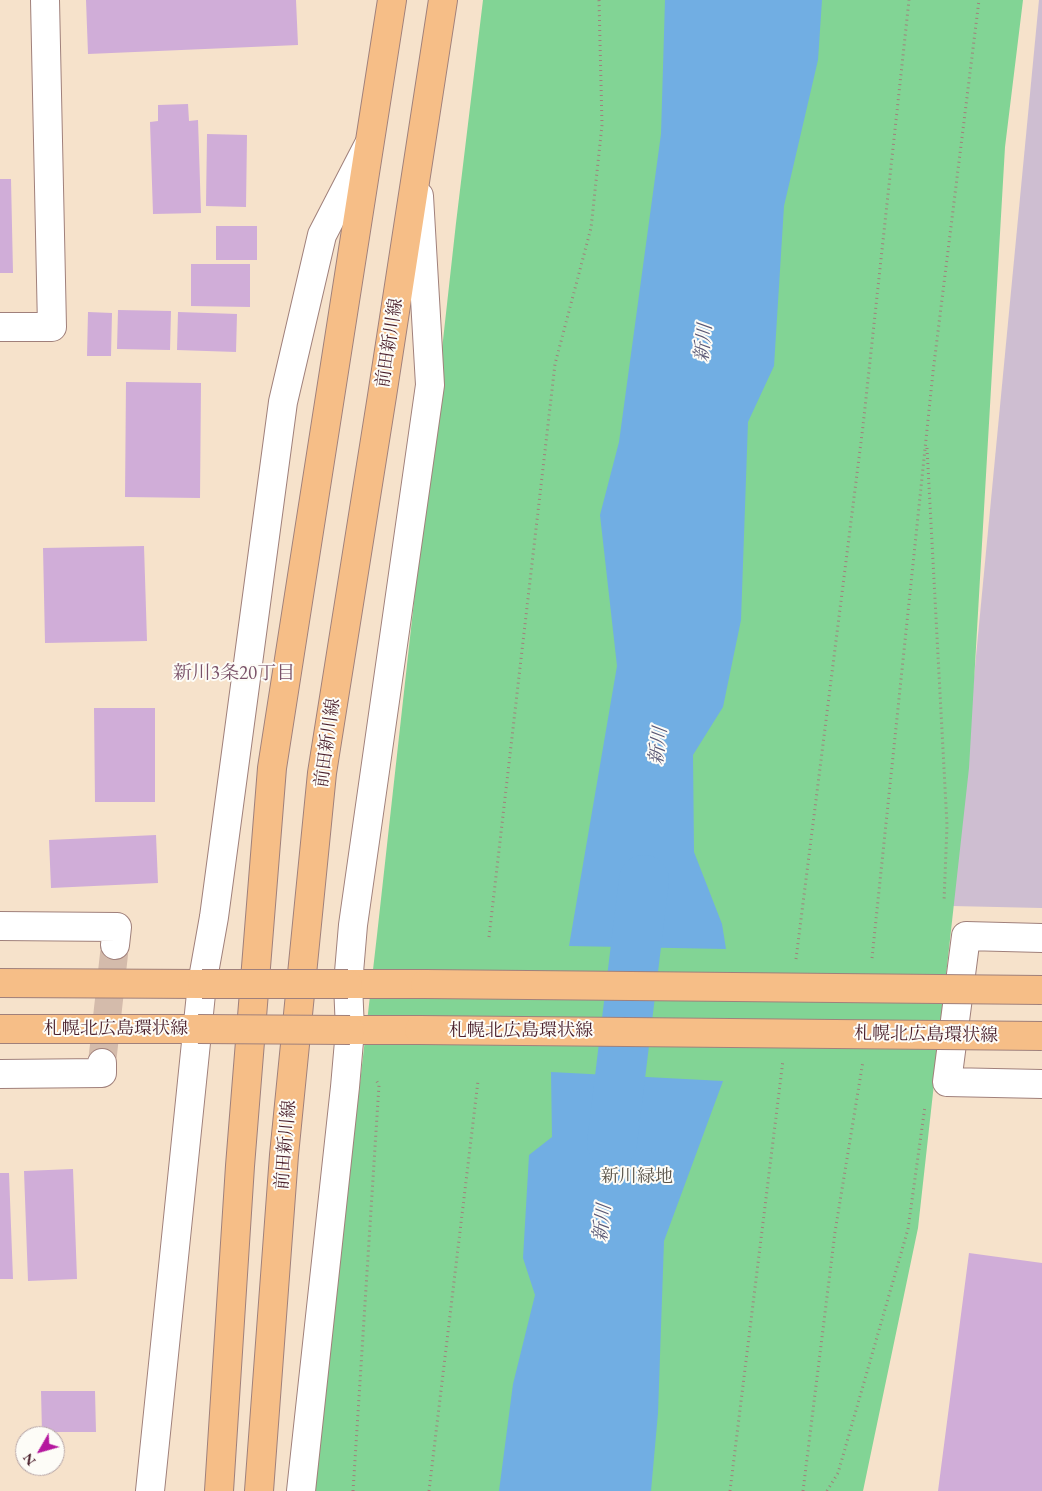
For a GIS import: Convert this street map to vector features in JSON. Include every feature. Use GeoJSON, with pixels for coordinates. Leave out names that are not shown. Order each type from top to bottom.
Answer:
{"type":"FeatureCollection","features":[{"type":"Feature","properties":{"kind":"main road"},"geometry":{"type":"LineString","coordinates":[[219,1491],[240,1166],[272,768],[392,0]]}},
{"type":"Feature","properties":{"kind":"main road","name":"前田新川線"},"geometry":{"type":"LineString","coordinates":[[259,1491],[284,1155],[322,774],[443,0]]}},
{"type":"Feature","properties":{"kind":"main road"},"geometry":{"type":"LineString","coordinates":[[0,983],[425,984],[1042,990]]}},
{"type":"Feature","properties":{"kind":"main road","name":"札幌北広島環状線"},"geometry":{"type":"LineString","coordinates":[[0,1029],[419,1030],[1042,1036]]}},
{"type":"Feature","properties":{"kind":"street"},"geometry":{"type":"LineString","coordinates":[[0,327],[52,327],[45,0]]}},
{"type":"Feature","properties":{"kind":"street"},"geometry":{"type":"LineString","coordinates":[[150,1491],[202,984],[216,897],[283,402],[322,235],[370,142]]}},
{"type":"Feature","properties":{"kind":"street"},"geometry":{"type":"LineString","coordinates":[[301,1491],[350,1030],[348,984],[353,925],[430,384],[417,167]]}},
{"type":"Feature","properties":{"kind":"street"},"geometry":{"type":"LineString","coordinates":[[0,926],[117,927],[115,945]]}},
{"type":"Feature","properties":{"kind":"street"},"geometry":{"type":"LineString","coordinates":[[1042,938],[966,936],[947,1082],[1042,1084]]}},
{"type":"Feature","properties":{"kind":"street"},"geometry":{"type":"LineString","coordinates":[[0,1074],[102,1072],[102,1063]]}},
{"type":"Feature","properties":{"kind":"path"},"geometry":{"type":"LineString","coordinates":[[489,937],[555,364],[591,228],[602,125],[599,0]]}},
{"type":"Feature","properties":{"kind":"path"},"geometry":{"type":"LineString","coordinates":[[796,960],[863,426],[909,0]]}},
{"type":"Feature","properties":{"kind":"path"},"geometry":{"type":"LineString","coordinates":[[872,958],[927,437],[979,0]]}},
{"type":"Feature","properties":{"kind":"path"},"geometry":{"type":"LineString","coordinates":[[927,437],[947,825],[944,902]]}},
{"type":"Feature","properties":{"kind":"path"},"geometry":{"type":"LineString","coordinates":[[730,1491],[783,1059]]}},
{"type":"Feature","properties":{"kind":"path"},"geometry":{"type":"LineString","coordinates":[[803,1491],[835,1232],[864,1059]]}},
{"type":"Feature","properties":{"kind":"path"},"geometry":{"type":"LineString","coordinates":[[353,1491],[379,1085],[372,1071]]}},
{"type":"Feature","properties":{"kind":"path"},"geometry":{"type":"LineString","coordinates":[[429,1491],[478,1081]]}},
{"type":"Feature","properties":{"kind":"path"},"geometry":{"type":"LineString","coordinates":[[827,1491],[838,1473],[908,1229],[925,1106]]}},
{"type":"Feature","properties":{"kind":"shaded area"},"geometry":{"type":"Polygon","coordinates":[[[1039,0],[1042,0],[1042,908],[952,906],[1039,0]]]}},
{"type":"Feature","properties":{"kind":"green space","name":"新川緑地"},"geometry":{"type":"Polygon","coordinates":[[[483,0],[1023,0],[1005,147],[969,768],[918,1228],[863,1491],[313,1491],[456,223],[483,0]]]}},
{"type":"Feature","properties":{"kind":"water"},"geometry":{"type":"Polygon","coordinates":[[[665,0],[822,0],[818,60],[784,206],[774,366],[748,422],[741,620],[723,707],[693,755],[694,852],[722,924],[726,949],[569,946],[617,666],[600,515],[619,442],[661,134],[665,0]]]}},
{"type":"Feature","properties":{"kind":"water"},"geometry":{"type":"Polygon","coordinates":[[[551,1072],[723,1081],[664,1241],[658,1413],[651,1491],[499,1491],[513,1384],[535,1295],[523,1258],[529,1155],[552,1137],[551,1072]]]}},
{"type":"Feature","properties":{"kind":"building"},"geometry":{"type":"Polygon","coordinates":[[[86,0],[296,0],[298,45],[88,54],[86,0]]]}},
{"type":"Feature","properties":{"kind":"building"},"geometry":{"type":"Polygon","coordinates":[[[188,104],[189,121],[198,120],[201,213],[153,214],[150,122],[158,121],[158,105],[188,104]]]}},
{"type":"Feature","properties":{"kind":"building"},"geometry":{"type":"Polygon","coordinates":[[[207,134],[247,135],[246,207],[206,206],[207,134]]]}},
{"type":"Feature","properties":{"kind":"building"},"geometry":{"type":"Polygon","coordinates":[[[0,179],[11,179],[13,273],[0,273],[0,179]]]}},
{"type":"Feature","properties":{"kind":"building"},"geometry":{"type":"Polygon","coordinates":[[[216,226],[257,226],[257,260],[216,260],[216,226]]]}},
{"type":"Feature","properties":{"kind":"building"},"geometry":{"type":"Polygon","coordinates":[[[191,264],[250,264],[250,307],[191,306],[191,264]]]}},
{"type":"Feature","properties":{"kind":"building"},"geometry":{"type":"Polygon","coordinates":[[[118,310],[171,311],[170,350],[117,349],[118,310]]]}},
{"type":"Feature","properties":{"kind":"building"},"geometry":{"type":"Polygon","coordinates":[[[88,312],[112,313],[111,356],[87,356],[88,312]]]}},
{"type":"Feature","properties":{"kind":"building"},"geometry":{"type":"Polygon","coordinates":[[[178,312],[237,314],[236,352],[177,350],[178,312]]]}},
{"type":"Feature","properties":{"kind":"building"},"geometry":{"type":"Polygon","coordinates":[[[126,382],[201,383],[200,498],[125,497],[126,382]]]}},
{"type":"Feature","properties":{"kind":"building"},"geometry":{"type":"Polygon","coordinates":[[[144,546],[147,641],[45,643],[43,548],[144,546]]]}},
{"type":"Feature","properties":{"kind":"building"},"geometry":{"type":"Polygon","coordinates":[[[94,708],[155,708],[155,802],[95,802],[94,708]]]}},
{"type":"Feature","properties":{"kind":"building"},"geometry":{"type":"Polygon","coordinates":[[[156,835],[158,883],[51,888],[49,840],[156,835]]]}},
{"type":"Feature","properties":{"kind":"building"},"geometry":{"type":"Polygon","coordinates":[[[73,1169],[77,1279],[28,1281],[24,1171],[73,1169]]]}},
{"type":"Feature","properties":{"kind":"building"},"geometry":{"type":"Polygon","coordinates":[[[0,1173],[9,1173],[13,1279],[0,1279],[0,1173]]]}},
{"type":"Feature","properties":{"kind":"building"},"geometry":{"type":"Polygon","coordinates":[[[969,1253],[1042,1263],[1042,1491],[938,1491],[969,1253]]]}},
{"type":"Feature","properties":{"kind":"building"},"geometry":{"type":"Polygon","coordinates":[[[41,1391],[95,1391],[96,1432],[65,1432],[65,1426],[42,1426],[41,1391]]]}},
{"type":"Feature","properties":{"kind":"waterway","name":"新川"},"geometry":{"type":"LineString","coordinates":[[612,1143],[644,880]]}},
{"type":"Feature","properties":{"kind":"tunnel"},"geometry":{"type":"LineString","coordinates":[[102,1063],[115,945]]}},
{"type":"Feature","properties":{"kind":"district","name":"新川3条20丁目"},"geometry":{"type":"Point","coordinates":[234,674]}}]}
